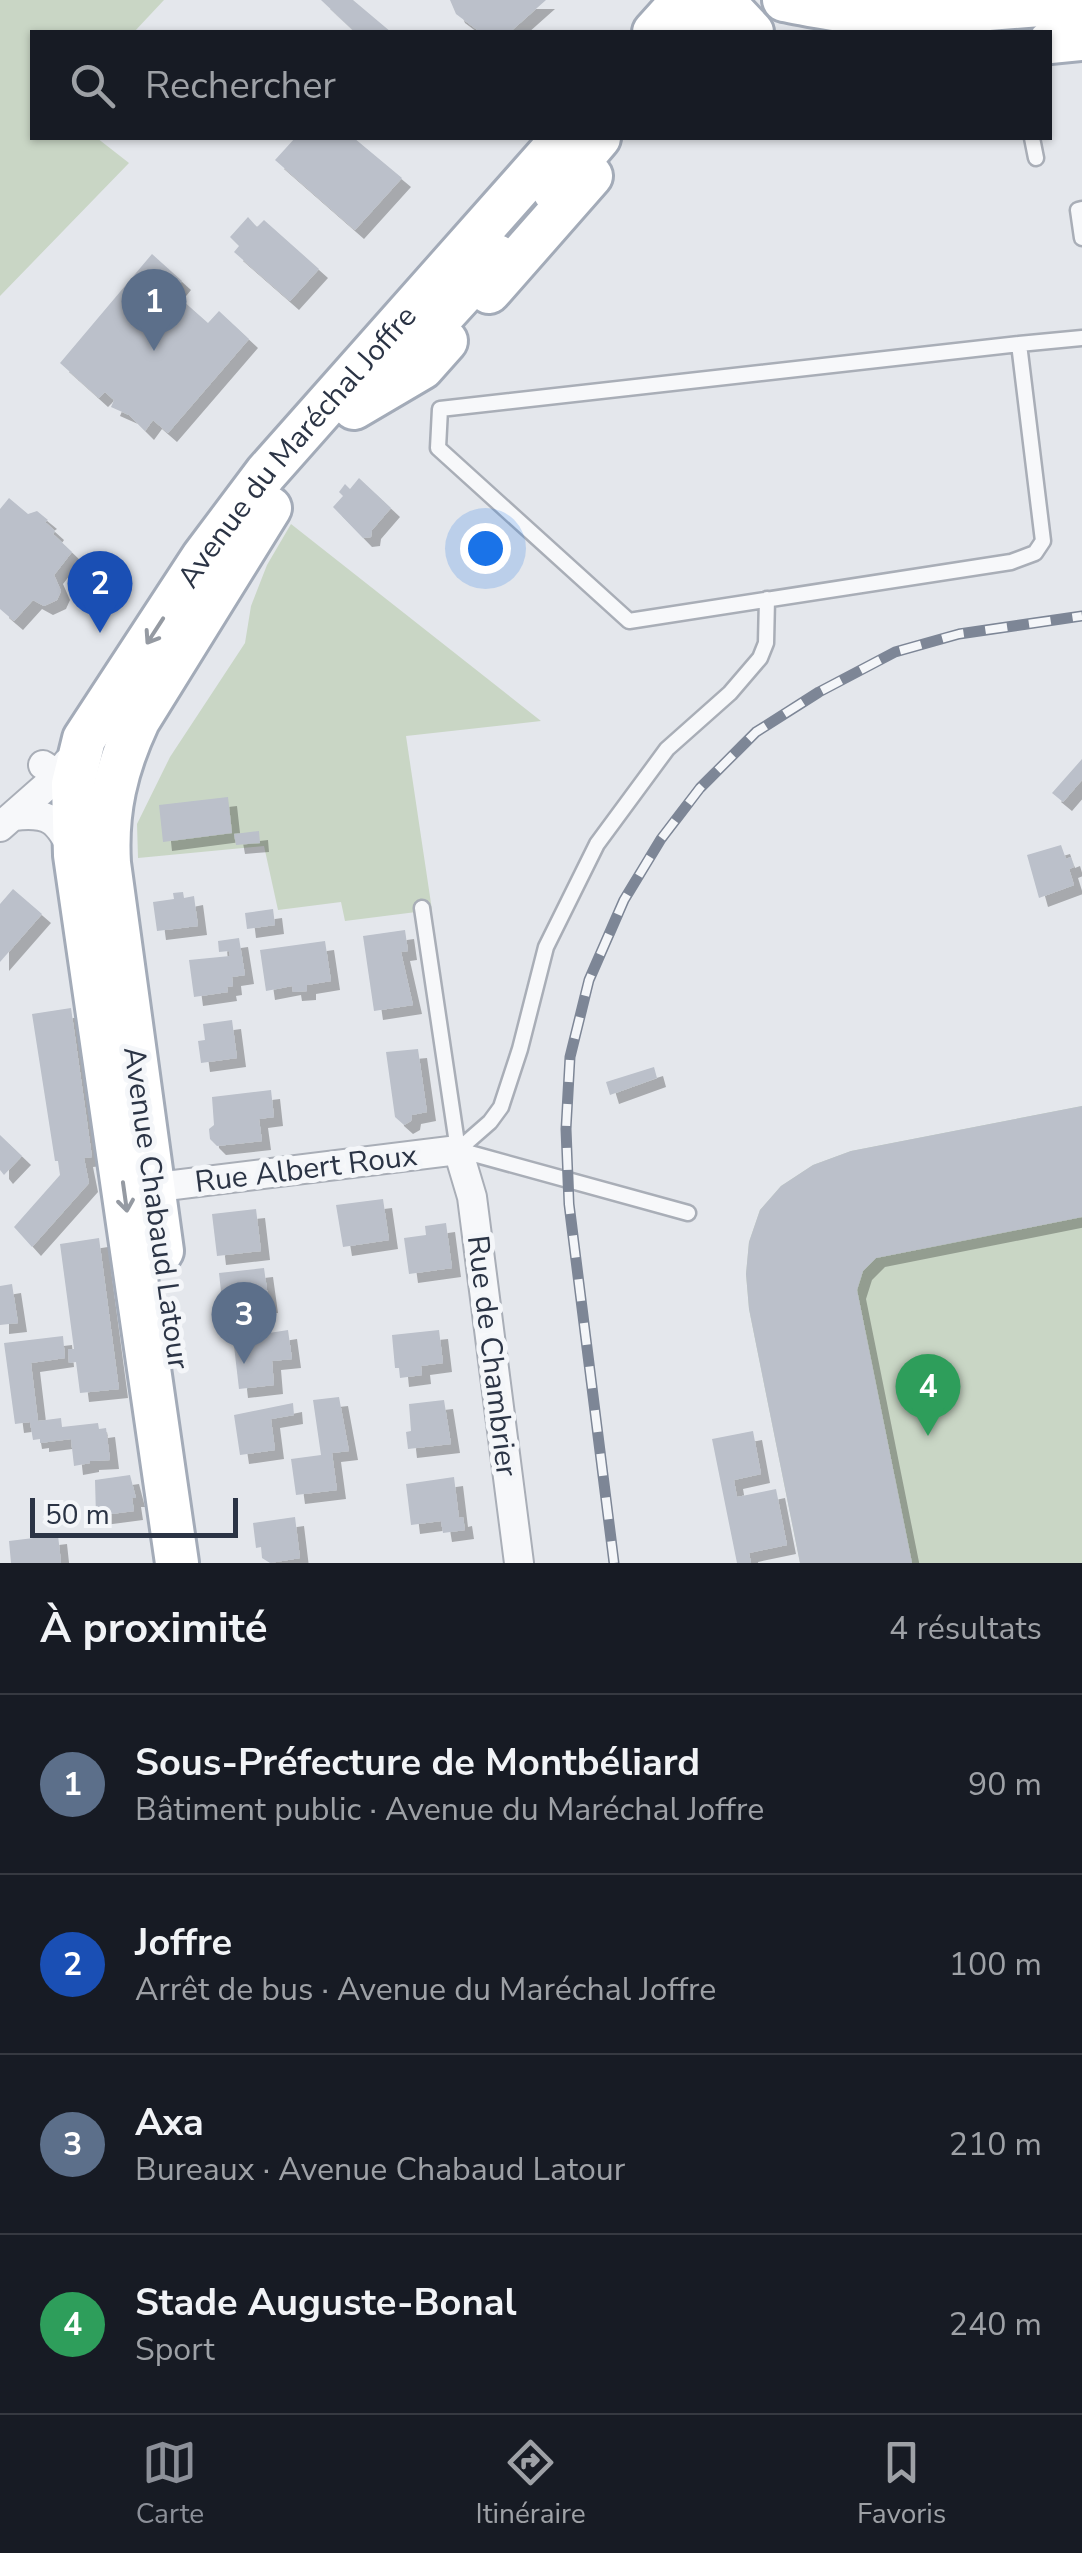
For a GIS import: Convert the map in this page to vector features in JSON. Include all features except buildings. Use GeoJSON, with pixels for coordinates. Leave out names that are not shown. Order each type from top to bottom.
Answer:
{"type":"FeatureCollection","features":[{"type":"Feature","properties":{"kind":"main road"},"geometry":{"type":"LineString","coordinates":[[656,30],[683,0]]}},
{"type":"Feature","properties":{"kind":"main road"},"geometry":{"type":"LineString","coordinates":[[692,30],[722,0],[750,30]]}},
{"type":"Feature","properties":{"kind":"main road"},"geometry":{"type":"LineString","coordinates":[[784,0],[852,11],[1082,1]]}},
{"type":"Feature","properties":{"kind":"main road"},"geometry":{"type":"LineString","coordinates":[[1052,42],[1082,38]]}},
{"type":"Feature","properties":{"kind":"main road","name":"Avenue du Maréchal Joffre"},"geometry":{"type":"LineString","coordinates":[[92,854],[121,758],[124,710],[203,556],[266,473],[561,140]]}},
{"type":"Feature","properties":{"kind":"main road","name":"Avenue du Maréchal Joffre"},"geometry":{"type":"LineString","coordinates":[[124,710],[268,512],[354,408],[456,304],[598,140]]}},
{"type":"Feature","properties":{"kind":"main road"},"geometry":{"type":"LineString","coordinates":[[354,408],[422,368],[622,140]]}},
{"type":"Feature","properties":{"kind":"main road","name":"Avenue Chabaud Latour"},"geometry":{"type":"LineString","coordinates":[[124,710],[84,739],[58,775],[92,854],[128,1002],[206,1563]]}},
{"type":"Feature","properties":{"kind":"main road","name":"Avenue Chabaud Latour"},"geometry":{"type":"LineString","coordinates":[[92,854],[177,1563]]}},
{"type":"Feature","properties":{"kind":"street","name":"Avenue du Maréchal Joffre"},"geometry":{"type":"LineString","coordinates":[[5,819],[58,775],[124,710]]}},
{"type":"Feature","properties":{"kind":"street"},"geometry":{"type":"LineString","coordinates":[[58,775],[93,800],[90,854],[94,902],[106,963],[128,1002]]}},
{"type":"Feature","properties":{"kind":"street"},"geometry":{"type":"LineString","coordinates":[[5,819],[37,814],[60,824],[92,854]]}},
{"type":"Feature","properties":{"kind":"street","name":"Rue Albert Roux"},"geometry":{"type":"LineString","coordinates":[[153,1184],[174,1185],[458,1150]]}},
{"type":"Feature","properties":{"kind":"street","name":"Rue de Chambrier"},"geometry":{"type":"LineString","coordinates":[[458,1150],[472,1197],[518,1563]]}},
{"type":"Feature","properties":{"kind":"lane"},"geometry":{"type":"LineString","coordinates":[[1032,140],[1036,158]]}},
{"type":"Feature","properties":{"kind":"lane"},"geometry":{"type":"LineString","coordinates":[[1082,209],[1078,210],[1082,238]]}},
{"type":"Feature","properties":{"kind":"lane"},"geometry":{"type":"LineString","coordinates":[[1019,344],[1043,541],[1035,553],[1012,562],[628,621],[438,448],[440,409],[1019,344],[1082,338]]}},
{"type":"Feature","properties":{"kind":"lane"},"geometry":{"type":"LineString","coordinates":[[458,1150],[501,1107],[546,947],[597,844],[667,749],[730,692],[760,658],[766,643],[767,600]]}},
{"type":"Feature","properties":{"kind":"lane"},"geometry":{"type":"LineString","coordinates":[[422,908],[458,1150]]}},
{"type":"Feature","properties":{"kind":"lane"},"geometry":{"type":"LineString","coordinates":[[458,1150],[688,1213]]}},
{"type":"Feature","properties":{"kind":"green space"},"geometry":{"type":"Polygon","coordinates":[[[0,0],[164,0],[136,30],[30,30],[30,140],[100,140],[129,163],[0,296],[0,0]]]}},
{"type":"Feature","properties":{"kind":"green space"},"geometry":{"type":"Polygon","coordinates":[[[291,524],[541,721],[406,736],[432,910],[345,921],[341,902],[278,910],[264,846],[138,858],[137,824],[170,757],[245,643],[251,606],[267,565],[291,524]]]}},
{"type":"Feature","properties":{"kind":"green space"},"geometry":{"type":"Polygon","coordinates":[[[1082,1106],[1082,1563],[800,1563],[749,1309],[749,1242],[760,1210],[781,1186],[813,1165],[851,1151],[1082,1106]]]}},
{"type":"Feature","properties":{"kind":"railway"},"geometry":{"type":"LineString","coordinates":[[614,1563],[569,1204],[566,1129],[570,1057],[589,980],[624,900],[661,839],[700,788],[756,732],[819,692],[895,652],[959,634],[1082,616]]}},
{"type":"Feature","properties":{"kind":"place","name":"Sous-Préfecture de Montbéliard"},"geometry":{"type":"Point","coordinates":[154,351]}},
{"type":"Feature","properties":{"kind":"place","name":"Joffre"},"geometry":{"type":"Point","coordinates":[100,633]}},
{"type":"Feature","properties":{"kind":"place","name":"Axa"},"geometry":{"type":"Point","coordinates":[244,1364]}},
{"type":"Feature","properties":{"kind":"place","name":"Stade Auguste-Bonal"},"geometry":{"type":"Point","coordinates":[928,1436]}}]}
